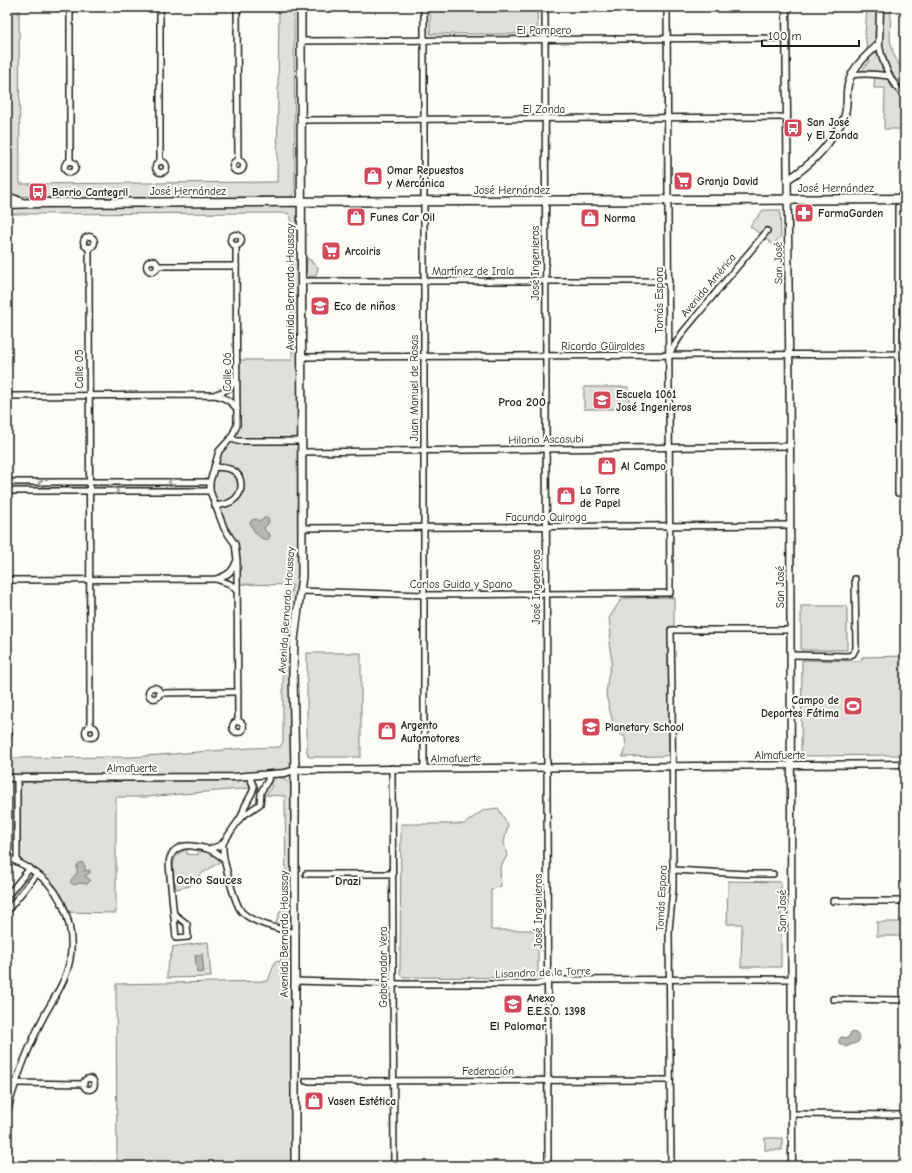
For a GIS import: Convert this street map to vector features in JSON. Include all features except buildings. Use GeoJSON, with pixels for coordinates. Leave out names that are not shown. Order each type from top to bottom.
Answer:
{"type":"FeatureCollection","features":[{"type":"Feature","properties":{"kind":"main road","name":"Avenida Bernardo Houssay"},"geometry":{"type":"LineString","coordinates":[[295,1166],[295,770],[293,667],[296,614],[301,591],[302,528],[301,7]]}},
{"type":"Feature","properties":{"kind":"main road","name":"José Hernández"},"geometry":{"type":"LineString","coordinates":[[7,197],[23,203]]}},
{"type":"Feature","properties":{"kind":"main road","name":"José Hernández"},"geometry":{"type":"LineString","coordinates":[[7,204],[905,199]]}},
{"type":"Feature","properties":{"kind":"street"},"geometry":{"type":"LineString","coordinates":[[70,7],[70,161]]}},
{"type":"Feature","properties":{"kind":"street"},"geometry":{"type":"LineString","coordinates":[[160,7],[160,161]]}},
{"type":"Feature","properties":{"kind":"street"},"geometry":{"type":"LineString","coordinates":[[237,7],[238,160]]}},
{"type":"Feature","properties":{"kind":"street","name":"Juan Manuel de Rosas"},"geometry":{"type":"LineString","coordinates":[[424,7],[424,768]]}},
{"type":"Feature","properties":{"kind":"street","name":"José Ingenieros"},"geometry":{"type":"LineString","coordinates":[[545,7],[548,1166]]}},
{"type":"Feature","properties":{"kind":"street","name":"Tomás Espora"},"geometry":{"type":"LineString","coordinates":[[667,7],[670,593]]}},
{"type":"Feature","properties":{"kind":"street","name":"San José"},"geometry":{"type":"LineString","coordinates":[[786,7],[790,446],[792,1166]]}},
{"type":"Feature","properties":{"kind":"street"},"geometry":{"type":"LineString","coordinates":[[880,7],[879,44],[882,60],[889,76],[905,97]]}},
{"type":"Feature","properties":{"kind":"street","name":"El Pampero"},"geometry":{"type":"LineString","coordinates":[[301,41],[787,38]]}},
{"type":"Feature","properties":{"kind":"street"},"geometry":{"type":"LineString","coordinates":[[787,180],[811,163],[828,145],[844,119],[847,105],[847,89],[851,75],[857,64],[879,44]]}},
{"type":"Feature","properties":{"kind":"street"},"geometry":{"type":"LineString","coordinates":[[851,75],[860,74],[889,76]]}},
{"type":"Feature","properties":{"kind":"street","name":"El Zonda"},"geometry":{"type":"LineString","coordinates":[[301,120],[787,117]]}},
{"type":"Feature","properties":{"kind":"street"},"geometry":{"type":"LineString","coordinates":[[898,207],[898,493]]}},
{"type":"Feature","properties":{"kind":"street","name":"Avenida América"},"geometry":{"type":"LineString","coordinates":[[669,355],[682,332],[767,231]]}},
{"type":"Feature","properties":{"kind":"street","name":"Calle O6"},"geometry":{"type":"LineString","coordinates":[[210,491],[210,482],[219,451],[231,438],[237,425],[236,246]]}},
{"type":"Feature","properties":{"kind":"street","name":"Calle O5"},"geometry":{"type":"LineString","coordinates":[[89,247],[90,727]]}},
{"type":"Feature","properties":{"kind":"street"},"geometry":{"type":"LineString","coordinates":[[158,266],[236,266]]}},
{"type":"Feature","properties":{"kind":"street","name":"Martínez de Irala"},"geometry":{"type":"LineString","coordinates":[[301,281],[668,281]]}},
{"type":"Feature","properties":{"kind":"street","name":"Ricardo Güiraldes"},"geometry":{"type":"LineString","coordinates":[[302,357],[905,354]]}},
{"type":"Feature","properties":{"kind":"street"},"geometry":{"type":"LineString","coordinates":[[7,396],[215,394],[226,391],[232,386],[237,376]]}},
{"type":"Feature","properties":{"kind":"street"},"geometry":{"type":"LineString","coordinates":[[215,394],[232,402],[237,409]]}},
{"type":"Feature","properties":{"kind":"street"},"geometry":{"type":"LineString","coordinates":[[231,438],[237,441],[302,441]]}},
{"type":"Feature","properties":{"kind":"street","name":"Hilario Ascasubi"},"geometry":{"type":"LineString","coordinates":[[302,452],[790,446]]}},
{"type":"Feature","properties":{"kind":"street"},"geometry":{"type":"LineString","coordinates":[[214,467],[233,470],[241,478],[242,483],[239,495],[234,500],[215,506]]}},
{"type":"Feature","properties":{"kind":"street"},"geometry":{"type":"LineString","coordinates":[[7,482],[210,482]]}},
{"type":"Feature","properties":{"kind":"street"},"geometry":{"type":"LineString","coordinates":[[7,491],[210,491],[224,528],[235,544],[237,560],[238,722]]}},
{"type":"Feature","properties":{"kind":"street","name":"Facundo Quiroga"},"geometry":{"type":"LineString","coordinates":[[302,528],[790,525]]}},
{"type":"Feature","properties":{"kind":"street"},"geometry":{"type":"LineString","coordinates":[[7,580],[216,579],[226,576],[233,570],[237,560]]}},
{"type":"Feature","properties":{"kind":"street"},"geometry":{"type":"LineString","coordinates":[[216,579],[230,584],[237,591]]}},
{"type":"Feature","properties":{"kind":"street"},"geometry":{"type":"LineString","coordinates":[[791,655],[848,656],[853,654],[856,648],[855,579]]}},
{"type":"Feature","properties":{"kind":"street","name":"Carlos Guido y Spano"},"geometry":{"type":"LineString","coordinates":[[301,591],[424,595],[670,593]]}},
{"type":"Feature","properties":{"kind":"street","name":"Tomás Espora"},"geometry":{"type":"LineString","coordinates":[[671,1166],[669,930],[673,889],[673,870],[671,630],[790,630]]}},
{"type":"Feature","properties":{"kind":"street"},"geometry":{"type":"LineString","coordinates":[[159,693],[238,692]]}},
{"type":"Feature","properties":{"kind":"street"},"geometry":{"type":"LineString","coordinates":[[7,729],[9,733],[7,737]]}},
{"type":"Feature","properties":{"kind":"street","name":"Almafuerte"},"geometry":{"type":"LineString","coordinates":[[7,778],[249,776],[285,773],[295,770],[392,768],[905,764]]}},
{"type":"Feature","properties":{"kind":"street","name":"Gobernador Vera"},"geometry":{"type":"LineString","coordinates":[[392,768],[394,1166]]}},
{"type":"Feature","properties":{"kind":"street"},"geometry":{"type":"LineString","coordinates":[[241,817],[260,804],[261,792],[268,780],[269,775]]}},
{"type":"Feature","properties":{"kind":"street"},"geometry":{"type":"LineString","coordinates":[[249,776],[256,790],[261,792]]}},
{"type":"Feature","properties":{"kind":"street"},"geometry":{"type":"LineString","coordinates":[[17,778],[17,861]]}},
{"type":"Feature","properties":{"kind":"street"},"geometry":{"type":"LineString","coordinates":[[209,849],[223,843],[241,817],[254,787]]}},
{"type":"Feature","properties":{"kind":"street"},"geometry":{"type":"LineString","coordinates":[[223,843],[223,858],[234,894],[242,911],[247,916],[262,923],[295,933]]}},
{"type":"Feature","properties":{"kind":"street"},"geometry":{"type":"LineString","coordinates":[[174,914],[187,924],[188,937],[176,938],[169,861],[174,851],[179,847],[188,846],[209,849],[223,858]]}},
{"type":"Feature","properties":{"kind":"street"},"geometry":{"type":"LineString","coordinates":[[7,857],[28,867],[37,874],[48,883],[60,900],[70,929],[71,954],[66,976],[40,1023],[27,1053],[15,1083],[7,1114]]}},
{"type":"Feature","properties":{"kind":"street"},"geometry":{"type":"LineString","coordinates":[[7,896],[24,875],[28,867]]}},
{"type":"Feature","properties":{"kind":"street"},"geometry":{"type":"LineString","coordinates":[[673,870],[773,874]]}},
{"type":"Feature","properties":{"kind":"street"},"geometry":{"type":"LineString","coordinates":[[7,911],[37,874]]}},
{"type":"Feature","properties":{"kind":"street"},"geometry":{"type":"LineString","coordinates":[[306,874],[393,874]]}},
{"type":"Feature","properties":{"kind":"street"},"geometry":{"type":"LineString","coordinates":[[833,901],[905,901]]}},
{"type":"Feature","properties":{"kind":"street","name":"Lisandro de la Torre"},"geometry":{"type":"LineString","coordinates":[[295,981],[393,984],[537,984],[548,981],[792,979]]}},
{"type":"Feature","properties":{"kind":"street"},"geometry":{"type":"LineString","coordinates":[[833,999],[905,1000]]}},
{"type":"Feature","properties":{"kind":"street"},"geometry":{"type":"LineString","coordinates":[[7,1080],[15,1083],[84,1084]]}},
{"type":"Feature","properties":{"kind":"street","name":"Federación"},"geometry":{"type":"LineString","coordinates":[[306,1081],[670,1080]]}},
{"type":"Feature","properties":{"kind":"street"},"geometry":{"type":"LineString","coordinates":[[792,1114],[905,1115]]}},
{"type":"Feature","properties":{"kind":"street"},"geometry":{"type":"LineString","coordinates":[[86,1166],[92,1166]]}},
{"type":"Feature","properties":{"kind":"shaded area"},"geometry":{"type":"Polygon","coordinates":[[[7,7],[19,7],[20,184],[277,182],[279,7],[294,7],[295,190],[293,195],[290,197],[55,198],[17,196],[7,192],[7,7]]]}},
{"type":"Feature","properties":{"kind":"shaded area"},"geometry":{"type":"Polygon","coordinates":[[[430,7],[537,7],[538,34],[430,34],[430,7]]]}},
{"type":"Feature","properties":{"kind":"shaded area"},"geometry":{"type":"Polygon","coordinates":[[[867,7],[878,7],[875,38],[877,55],[888,80],[905,101],[905,129],[884,129],[885,88],[874,88],[875,71],[862,71],[869,61],[865,35],[867,7]]]}},
{"type":"Feature","properties":{"kind":"shaded area"},"geometry":{"type":"Polygon","coordinates":[[[883,7],[891,7],[890,38],[893,53],[905,76],[905,91],[892,75],[882,48],[881,24],[883,7]]]}},
{"type":"Feature","properties":{"kind":"shaded area"},"geometry":{"type":"Polygon","coordinates":[[[7,197],[15,200],[301,202],[302,547],[296,614],[295,770],[249,776],[7,778],[7,758],[133,757],[280,747],[283,742],[283,654],[292,585],[237,584],[235,544],[224,528],[209,491],[7,491],[7,482],[210,482],[216,461],[237,425],[237,360],[292,360],[291,218],[288,213],[7,214],[7,197]]]}},
{"type":"Feature","properties":{"kind":"shaded area"},"geometry":{"type":"Polygon","coordinates":[[[763,210],[780,210],[781,236],[773,245],[750,226],[763,210]]]}},
{"type":"Feature","properties":{"kind":"shaded area"},"geometry":{"type":"Polygon","coordinates":[[[307,258],[312,261],[312,264],[315,264],[318,267],[316,276],[306,275],[307,258]]]}},
{"type":"Feature","properties":{"kind":"shaded area"},"geometry":{"type":"Polygon","coordinates":[[[584,387],[629,387],[629,409],[584,409],[584,387]]]}},
{"type":"Feature","properties":{"kind":"shaded area"},"geometry":{"type":"Polygon","coordinates":[[[264,518],[269,520],[268,524],[264,528],[266,532],[270,534],[270,537],[267,540],[256,534],[250,522],[254,519],[261,521],[264,518]]]}},
{"type":"Feature","properties":{"kind":"shaded area"},"geometry":{"type":"Polygon","coordinates":[[[626,598],[674,598],[674,627],[668,632],[669,755],[622,757],[626,749],[625,737],[615,731],[606,695],[612,661],[609,643],[611,634],[609,618],[620,601],[626,598]]]}},
{"type":"Feature","properties":{"kind":"shaded area"},"geometry":{"type":"Polygon","coordinates":[[[801,606],[847,606],[847,650],[801,650],[801,606]]]}},
{"type":"Feature","properties":{"kind":"shaded area"},"geometry":{"type":"Polygon","coordinates":[[[307,653],[361,653],[361,757],[309,757],[307,752],[307,653]]]}},
{"type":"Feature","properties":{"kind":"shaded area","name":"Campo de Deportes Fátima"},"geometry":{"type":"Polygon","coordinates":[[[905,656],[905,755],[804,756],[801,752],[802,660],[861,661],[862,657],[905,656]]]}},
{"type":"Feature","properties":{"kind":"shaded area"},"geometry":{"type":"Polygon","coordinates":[[[276,777],[286,780],[292,787],[292,928],[276,923],[286,894],[285,796],[266,795],[272,786],[270,784],[276,777]]]}},
{"type":"Feature","properties":{"kind":"shaded area"},"geometry":{"type":"Polygon","coordinates":[[[244,780],[250,783],[251,790],[248,788],[146,797],[116,797],[116,913],[65,912],[54,892],[37,875],[7,911],[7,896],[30,869],[17,861],[17,798],[20,797],[21,785],[24,782],[244,780]]]}},
{"type":"Feature","properties":{"kind":"shaded area"},"geometry":{"type":"Polygon","coordinates":[[[498,808],[508,825],[504,842],[507,856],[500,868],[501,886],[491,890],[491,930],[538,930],[538,976],[535,978],[402,977],[400,974],[401,824],[464,824],[484,810],[498,808]]]}},
{"type":"Feature","properties":{"kind":"shaded area"},"geometry":{"type":"Polygon","coordinates":[[[187,849],[187,854],[198,855],[198,850],[213,855],[220,862],[201,874],[190,886],[176,889],[173,871],[174,861],[181,852],[187,849]]]}},
{"type":"Feature","properties":{"kind":"shaded area"},"geometry":{"type":"Polygon","coordinates":[[[82,862],[85,866],[85,871],[90,870],[90,873],[85,876],[90,881],[87,884],[80,883],[74,885],[71,883],[71,880],[77,873],[77,865],[82,862]]]}},
{"type":"Feature","properties":{"kind":"shaded area"},"geometry":{"type":"Polygon","coordinates":[[[728,881],[781,882],[781,967],[741,967],[742,924],[727,924],[728,881]]]}},
{"type":"Feature","properties":{"kind":"shaded area"},"geometry":{"type":"Polygon","coordinates":[[[877,922],[905,922],[905,936],[877,936],[877,922]]]}},
{"type":"Feature","properties":{"kind":"shaded area"},"geometry":{"type":"Polygon","coordinates":[[[285,933],[292,935],[295,1166],[117,1166],[116,984],[268,981],[275,961],[280,962],[284,947],[280,946],[285,933]]]}},
{"type":"Feature","properties":{"kind":"shaded area"},"geometry":{"type":"Polygon","coordinates":[[[208,942],[211,977],[167,978],[167,968],[173,949],[172,947],[208,942]]]}},
{"type":"Feature","properties":{"kind":"shaded area"},"geometry":{"type":"Polygon","coordinates":[[[202,954],[204,972],[197,973],[195,955],[202,954]]]}},
{"type":"Feature","properties":{"kind":"shaded area"},"geometry":{"type":"Polygon","coordinates":[[[851,1032],[856,1033],[860,1038],[858,1042],[846,1047],[839,1043],[841,1037],[848,1038],[851,1032]]]}},
{"type":"Feature","properties":{"kind":"shaded area"},"geometry":{"type":"Polygon","coordinates":[[[765,1138],[782,1138],[782,1150],[765,1150],[765,1138]]]}},
{"type":"Feature","properties":{"kind":"place","name":"San José y El Zonda"},"geometry":{"type":"Point","coordinates":[793,128]}},
{"type":"Feature","properties":{"kind":"place","name":"Omar Repuestos y Mercánica"},"geometry":{"type":"Point","coordinates":[373,176]}},
{"type":"Feature","properties":{"kind":"place","name":"Granja David"},"geometry":{"type":"Point","coordinates":[683,181]}},
{"type":"Feature","properties":{"kind":"place","name":"Barrio Cantegril"},"geometry":{"type":"Point","coordinates":[38,192]}},
{"type":"Feature","properties":{"kind":"place","name":"FarmaGarden"},"geometry":{"type":"Point","coordinates":[804,213]}},
{"type":"Feature","properties":{"kind":"place","name":"Funes Car Oil"},"geometry":{"type":"Point","coordinates":[356,217]}},
{"type":"Feature","properties":{"kind":"place","name":"Norma"},"geometry":{"type":"Point","coordinates":[590,218]}},
{"type":"Feature","properties":{"kind":"place","name":"Arcoiris"},"geometry":{"type":"Point","coordinates":[331,251]}},
{"type":"Feature","properties":{"kind":"place","name":"Eco de niños"},"geometry":{"type":"Point","coordinates":[320,306]}},
{"type":"Feature","properties":{"kind":"place","name":"Escuela 1061 José Ingenieros"},"geometry":{"type":"Point","coordinates":[602,400]}},
{"type":"Feature","properties":{"kind":"place","name":"Al Campo"},"geometry":{"type":"Point","coordinates":[607,466]}},
{"type":"Feature","properties":{"kind":"place","name":"La Torre de Papel"},"geometry":{"type":"Point","coordinates":[566,496]}},
{"type":"Feature","properties":{"kind":"place","name":"Campo de Deportes Fátima"},"geometry":{"type":"Point","coordinates":[853,706]}},
{"type":"Feature","properties":{"kind":"place","name":"Planetary School"},"geometry":{"type":"Point","coordinates":[591,727]}},
{"type":"Feature","properties":{"kind":"place","name":"Argento Automotores"},"geometry":{"type":"Point","coordinates":[387,731]}},
{"type":"Feature","properties":{"kind":"place","name":"Anexo E.E.S.O. 1398"},"geometry":{"type":"Point","coordinates":[513,1004]}},
{"type":"Feature","properties":{"kind":"place","name":"Vasen Estética"},"geometry":{"type":"Point","coordinates":[314,1101]}},
{"type":"Feature","properties":{"kind":"district","name":"Proa 200"},"geometry":{"type":"Point","coordinates":[522,402]}},
{"type":"Feature","properties":{"kind":"district","name":"Ocho Sauces"},"geometry":{"type":"Point","coordinates":[209,880]}},
{"type":"Feature","properties":{"kind":"district","name":"Drazi"},"geometry":{"type":"Point","coordinates":[348,881]}},
{"type":"Feature","properties":{"kind":"district","name":"El Palomar"},"geometry":{"type":"Point","coordinates":[518,1026]}}]}
